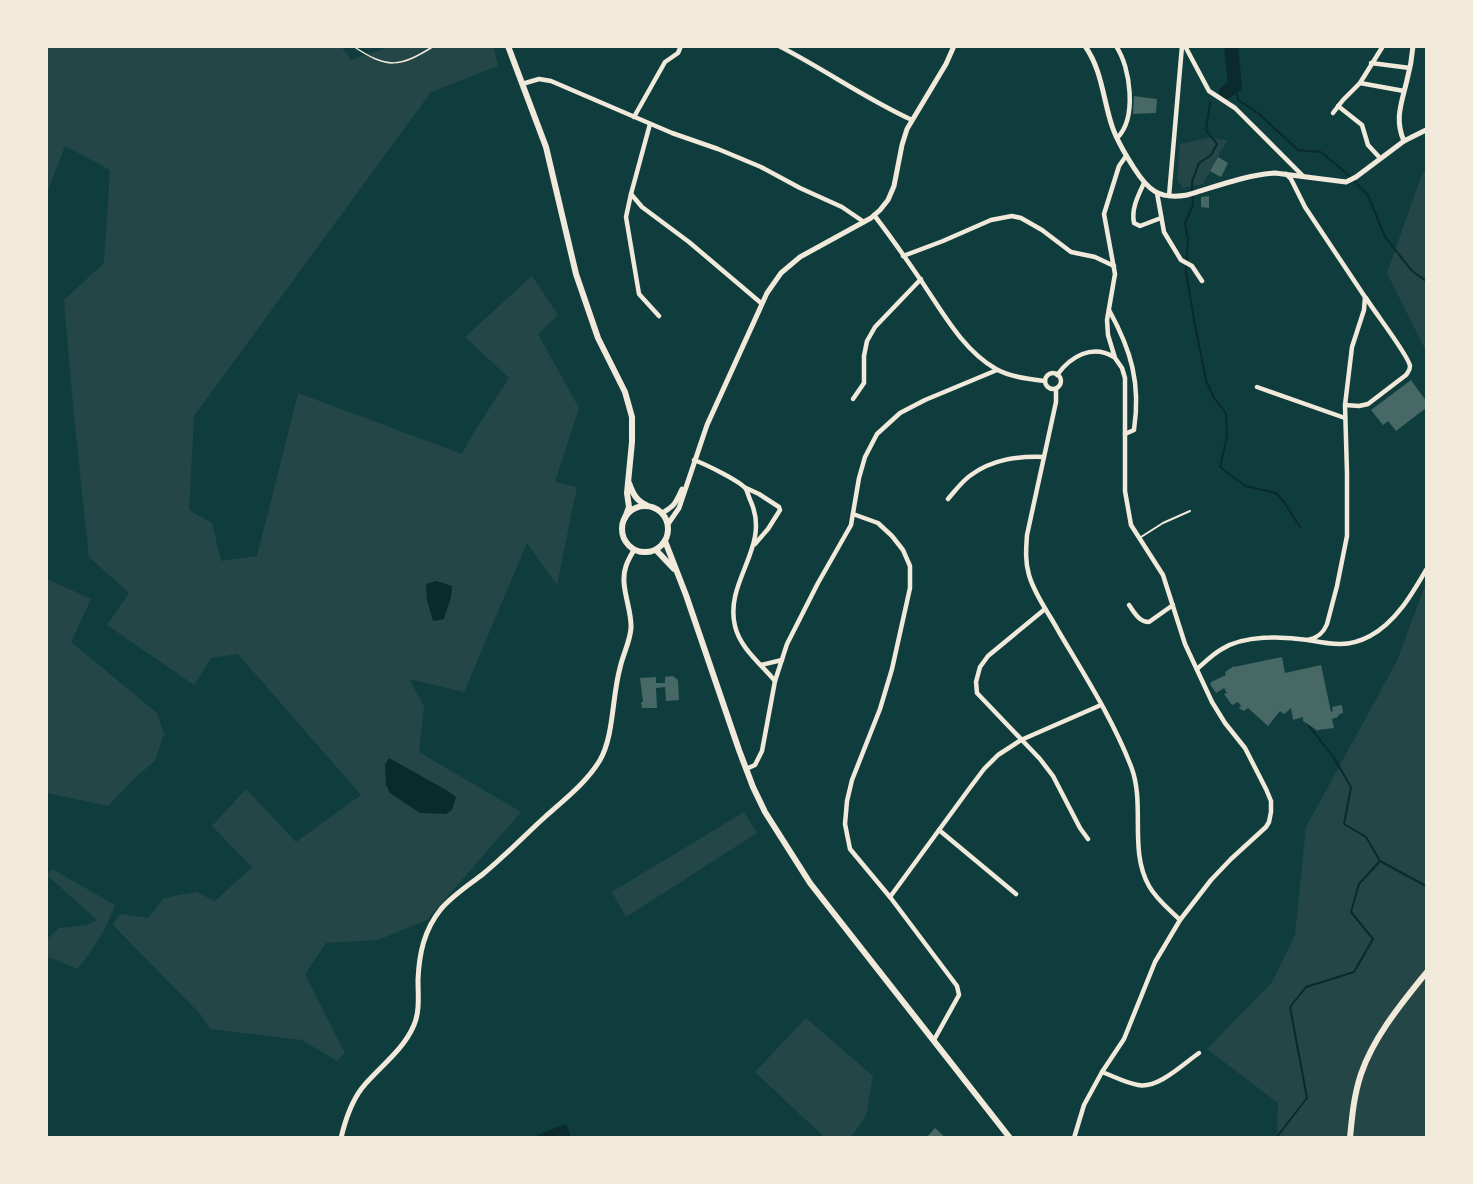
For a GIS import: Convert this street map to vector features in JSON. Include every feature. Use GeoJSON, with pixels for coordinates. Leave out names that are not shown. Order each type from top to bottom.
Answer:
{"type":"FeatureCollection","features":[{"type":"Feature","properties":{"kind":"main road"},"geometry":{"type":"LineString","coordinates":[[508,46],[546,147],[571,254],[587,306],[598,338],[625,392],[632,417],[627,493],[629,507],[622,525],[623,535],[634,550],[642,553],[656,550],[665,541]]}},
{"type":"Feature","properties":{"kind":"main road"},"geometry":{"type":"LineString","coordinates":[[628,480],[638,501],[657,509],[668,524],[665,541],[746,769],[765,812],[810,883],[1010,1137]]}},
{"type":"Feature","properties":{"kind":"main road"},"geometry":{"type":"LineString","coordinates":[[625,518],[632,510],[647,506]]}},
{"type":"Feature","properties":{"kind":"main road"},"geometry":{"type":"LineString","coordinates":[[656,550],[669,562],[678,576]]}},
{"type":"Feature","properties":{"kind":"main road"},"geometry":{"type":"LineString","coordinates":[[1350,1137],[1357,1091],[1370,1053],[1394,1015],[1426,973]]}},
{"type":"Feature","properties":{"kind":"street"},"geometry":{"type":"LineString","coordinates":[[634,117],[665,62],[678,53],[681,46]]}},
{"type":"Feature","properties":{"kind":"street"},"geometry":{"type":"LineString","coordinates":[[779,46],[886,108],[912,120]]}},
{"type":"Feature","properties":{"kind":"street"},"geometry":{"type":"LineString","coordinates":[[662,513],[676,503],[715,408],[762,303],[773,284],[790,265],[807,253],[864,222],[888,200],[902,146],[912,120],[933,87],[954,46]]}},
{"type":"Feature","properties":{"kind":"street"},"geometry":{"type":"LineString","coordinates":[[1085,46],[1096,64],[1109,116],[1126,156],[1144,183],[1157,193],[1169,196],[1183,196],[1261,174],[1286,174],[1346,182],[1404,141],[1426,130]]}},
{"type":"Feature","properties":{"kind":"street"},"geometry":{"type":"LineString","coordinates":[[1117,138],[1125,129],[1130,102],[1130,91],[1118,49],[1124,46]]}},
{"type":"Feature","properties":{"kind":"street"},"geometry":{"type":"LineString","coordinates":[[1184,46],[1209,91],[1235,108],[1303,176]]}},
{"type":"Feature","properties":{"kind":"street"},"geometry":{"type":"LineString","coordinates":[[1169,196],[1184,46]]}},
{"type":"Feature","properties":{"kind":"street"},"geometry":{"type":"LineString","coordinates":[[1333,113],[1343,99],[1360,83],[1383,46]]}},
{"type":"Feature","properties":{"kind":"street"},"geometry":{"type":"LineString","coordinates":[[1404,141],[1399,130],[1399,123],[1413,46]]}},
{"type":"Feature","properties":{"kind":"street"},"geometry":{"type":"LineString","coordinates":[[1371,63],[1410,68]]}},
{"type":"Feature","properties":{"kind":"street"},"geometry":{"type":"LineString","coordinates":[[522,84],[539,79],[551,81],[650,124],[761,167],[800,189],[842,207],[864,222]]}},
{"type":"Feature","properties":{"kind":"street"},"geometry":{"type":"LineString","coordinates":[[1360,83],[1404,91]]}},
{"type":"Feature","properties":{"kind":"street"},"geometry":{"type":"LineString","coordinates":[[1338,106],[1362,125],[1368,145],[1380,158]]}},
{"type":"Feature","properties":{"kind":"street"},"geometry":{"type":"LineString","coordinates":[[650,124],[626,218],[639,294],[659,316]]}},
{"type":"Feature","properties":{"kind":"street"},"geometry":{"type":"LineString","coordinates":[[1074,1137],[1084,1105],[1124,1039],[1155,962],[1180,920],[1211,880],[1266,827],[1271,812],[1269,797],[1263,782],[1242,744],[1217,710],[1185,644],[1163,575],[1131,525],[1126,500],[1125,378],[1115,358],[1107,329],[1115,279],[1104,214],[1119,166],[1126,156]]}},
{"type":"Feature","properties":{"kind":"street"},"geometry":{"type":"LineString","coordinates":[[1286,174],[1291,179],[1305,207],[1409,363],[1406,375],[1368,404],[1345,405]]}},
{"type":"Feature","properties":{"kind":"street"},"geometry":{"type":"LineString","coordinates":[[1144,183],[1132,213],[1134,223],[1140,226],[1161,218]]}},
{"type":"Feature","properties":{"kind":"street"},"geometry":{"type":"LineString","coordinates":[[1157,193],[1164,232],[1181,260],[1192,266],[1202,281]]}},
{"type":"Feature","properties":{"kind":"street"},"geometry":{"type":"LineString","coordinates":[[631,194],[642,207],[762,303]]}},
{"type":"Feature","properties":{"kind":"street"},"geometry":{"type":"LineString","coordinates":[[874,215],[974,352],[997,370],[1008,375],[1045,381]]}},
{"type":"Feature","properties":{"kind":"street"},"geometry":{"type":"LineString","coordinates":[[903,255],[944,241],[991,220],[1012,216],[1021,218],[1042,230],[1071,252],[1095,257],[1114,266]]}},
{"type":"Feature","properties":{"kind":"street"},"geometry":{"type":"LineString","coordinates":[[853,399],[864,383],[864,356],[867,341],[875,327],[921,279]]}},
{"type":"Feature","properties":{"kind":"street"},"geometry":{"type":"LineString","coordinates":[[1308,640],[1321,634],[1326,624],[1346,543],[1345,405],[1352,347],[1365,308],[1365,297]]}},
{"type":"Feature","properties":{"kind":"street"},"geometry":{"type":"LineString","coordinates":[[1109,310],[1122,334],[1136,379],[1134,430],[1125,434]]}},
{"type":"Feature","properties":{"kind":"street"},"geometry":{"type":"LineString","coordinates":[[1057,375],[1069,361],[1084,353],[1102,353],[1115,358]]}},
{"type":"Feature","properties":{"kind":"street"},"geometry":{"type":"LineString","coordinates":[[746,769],[754,765],[762,751],[775,681],[787,645],[818,583],[851,525],[865,456],[877,434],[900,413],[997,370]]}},
{"type":"Feature","properties":{"kind":"street"},"geometry":{"type":"LineString","coordinates":[[1045,381],[1049,374],[1057,375]]}},
{"type":"Feature","properties":{"kind":"street"},"geometry":{"type":"LineString","coordinates":[[1057,375],[1060,382],[1056,388],[1056,402],[1028,523],[1026,556],[1031,582],[1125,752],[1136,783],[1139,846],[1146,879],[1153,892],[1180,920]]}},
{"type":"Feature","properties":{"kind":"street"},"geometry":{"type":"LineString","coordinates":[[1045,381],[1048,387],[1056,388]]}},
{"type":"Feature","properties":{"kind":"street"},"geometry":{"type":"LineString","coordinates":[[1257,387],[1345,418]]}},
{"type":"Feature","properties":{"kind":"street"},"geometry":{"type":"LineString","coordinates":[[948,499],[972,474],[998,462],[1012,457],[1044,457]]}},
{"type":"Feature","properties":{"kind":"street"},"geometry":{"type":"LineString","coordinates":[[694,460],[706,464],[779,507],[780,510],[768,529],[753,546]]}},
{"type":"Feature","properties":{"kind":"street"},"geometry":{"type":"LineString","coordinates":[[668,524],[679,508],[691,468]]}},
{"type":"Feature","properties":{"kind":"street"},"geometry":{"type":"LineString","coordinates":[[746,488],[755,512],[757,527],[753,546],[737,590],[733,610],[735,627],[742,643],[775,681]]}},
{"type":"Feature","properties":{"kind":"street"},"geometry":{"type":"LineString","coordinates":[[853,514],[878,523],[903,550],[910,566],[910,588],[892,669],[880,709],[852,780],[845,824],[850,849],[890,897],[957,986],[959,995],[934,1040]]}},
{"type":"Feature","properties":{"kind":"street"},"geometry":{"type":"LineString","coordinates":[[341,1137],[361,1089],[403,1044],[414,1024],[418,1006],[421,949],[432,921],[443,907],[486,871],[578,786],[600,760],[605,750],[618,676],[631,630],[631,615],[624,579],[626,566],[634,550]]}},
{"type":"Feature","properties":{"kind":"street"},"geometry":{"type":"LineString","coordinates":[[1197,669],[1221,649],[1237,642],[1272,637],[1338,645],[1349,644],[1371,636],[1392,619],[1426,570]]}},
{"type":"Feature","properties":{"kind":"street"},"geometry":{"type":"LineString","coordinates":[[1128,605],[1140,619],[1149,622],[1173,605]]}},
{"type":"Feature","properties":{"kind":"street"},"geometry":{"type":"LineString","coordinates":[[1046,609],[988,656],[980,667],[976,682],[977,693],[1041,759],[1088,839]]}},
{"type":"Feature","properties":{"kind":"street"},"geometry":{"type":"LineString","coordinates":[[761,665],[782,660]]}},
{"type":"Feature","properties":{"kind":"street"},"geometry":{"type":"LineString","coordinates":[[890,897],[984,769],[998,755],[1021,740],[1101,705]]}},
{"type":"Feature","properties":{"kind":"street"},"geometry":{"type":"LineString","coordinates":[[939,830],[1016,894]]}},
{"type":"Feature","properties":{"kind":"street"},"geometry":{"type":"LineString","coordinates":[[1102,1072],[1134,1084],[1148,1085],[1163,1078],[1199,1053]]}},
{"type":"Feature","properties":{"kind":"lane"},"geometry":{"type":"LineString","coordinates":[[1138,538],[1162,523],[1190,511]]}},
{"type":"Feature","properties":{"kind":"path"},"geometry":{"type":"LineString","coordinates":[[353,46],[370,57],[390,64],[400,63],[434,46]]}},
{"type":"Feature","properties":{"kind":"shaded area"},"geometry":{"type":"Polygon","coordinates":[[[341,46],[351,60],[389,47],[494,47],[498,66],[431,92],[194,416],[189,510],[212,523],[221,561],[257,556],[298,393],[462,454],[509,378],[465,337],[532,276],[558,315],[538,334],[579,408],[555,482],[577,487],[557,585],[527,543],[464,692],[409,679],[424,706],[419,752],[521,812],[427,920],[378,940],[326,943],[305,974],[345,1053],[337,1061],[302,1040],[210,1029],[201,1015],[113,925],[120,914],[148,918],[164,898],[196,892],[215,901],[252,867],[212,826],[246,789],[296,842],[361,795],[238,654],[211,658],[194,685],[107,625],[129,593],[89,557],[64,300],[104,263],[110,170],[65,146],[47,193],[47,47],[341,46]]]}},
{"type":"Feature","properties":{"kind":"shaded area"},"geometry":{"type":"Polygon","coordinates":[[[1209,138],[1227,140],[1203,184],[1183,188],[1177,180],[1180,144],[1209,138]]]}},
{"type":"Feature","properties":{"kind":"shaded area"},"geometry":{"type":"Polygon","coordinates":[[[1426,170],[1426,351],[1387,273],[1422,174],[1426,170]]]}},
{"type":"Feature","properties":{"kind":"shaded area"},"geometry":{"type":"Polygon","coordinates":[[[47,579],[91,599],[71,642],[157,713],[164,734],[155,761],[108,806],[47,793],[47,579]]]}},
{"type":"Feature","properties":{"kind":"shaded area"},"geometry":{"type":"Polygon","coordinates":[[[437,581],[452,586],[451,597],[444,619],[433,621],[427,600],[426,584],[437,581]]]}},
{"type":"Feature","properties":{"kind":"shaded area"},"geometry":{"type":"Polygon","coordinates":[[[1426,583],[1426,1137],[1277,1137],[1278,1103],[1207,1049],[1272,982],[1295,935],[1306,827],[1397,661],[1426,583]]]}},
{"type":"Feature","properties":{"kind":"shaded area"},"geometry":{"type":"Polygon","coordinates":[[[389,758],[456,797],[452,810],[446,814],[420,813],[390,793],[386,785],[385,764],[389,758]]]}},
{"type":"Feature","properties":{"kind":"shaded area"},"geometry":{"type":"Polygon","coordinates":[[[744,812],[757,833],[626,917],[612,892],[744,812]]]}},
{"type":"Feature","properties":{"kind":"shaded area"},"geometry":{"type":"Polygon","coordinates":[[[52,869],[115,905],[99,939],[77,969],[47,958],[47,939],[59,928],[87,925],[97,920],[47,875],[52,869]]]}},
{"type":"Feature","properties":{"kind":"shaded area"},"geometry":{"type":"Polygon","coordinates":[[[806,1018],[873,1076],[866,1116],[851,1137],[824,1137],[755,1072],[806,1018]]]}},
{"type":"Feature","properties":{"kind":"shaded area"},"geometry":{"type":"Polygon","coordinates":[[[566,1124],[571,1137],[538,1137],[537,1135],[566,1124]]]}},
{"type":"Feature","properties":{"kind":"building"},"geometry":{"type":"Polygon","coordinates":[[[1134,96],[1157,99],[1156,113],[1133,114],[1134,96]]]}},
{"type":"Feature","properties":{"kind":"building"},"geometry":{"type":"Polygon","coordinates":[[[1218,157],[1228,163],[1221,177],[1210,171],[1218,157]]]}},
{"type":"Feature","properties":{"kind":"building"},"geometry":{"type":"Polygon","coordinates":[[[1209,196],[1209,208],[1201,207],[1201,197],[1209,196]]]}},
{"type":"Feature","properties":{"kind":"building"},"geometry":{"type":"Polygon","coordinates":[[[1411,380],[1426,401],[1426,408],[1396,431],[1388,421],[1383,425],[1371,410],[1411,380]]]}},
{"type":"Feature","properties":{"kind":"building"},"geometry":{"type":"Polygon","coordinates":[[[1282,657],[1285,673],[1321,665],[1331,712],[1332,707],[1342,705],[1343,713],[1332,719],[1334,728],[1318,731],[1303,721],[1303,717],[1293,720],[1291,708],[1284,714],[1280,711],[1268,726],[1248,708],[1244,711],[1240,709],[1238,702],[1232,705],[1224,694],[1227,693],[1224,688],[1216,693],[1210,684],[1226,675],[1225,672],[1234,666],[1282,657]]]}},
{"type":"Feature","properties":{"kind":"building"},"geometry":{"type":"Polygon","coordinates":[[[673,676],[678,680],[679,700],[666,701],[665,687],[656,688],[657,708],[642,708],[640,678],[656,677],[656,683],[665,683],[665,677],[673,676]]]}},
{"type":"Feature","properties":{"kind":"building"},"geometry":{"type":"Polygon","coordinates":[[[935,1128],[946,1138],[926,1138],[935,1128]]]}},
{"type":"Feature","properties":{"kind":"waterway"},"geometry":{"type":"LineString","coordinates":[[1226,92],[1235,86],[1231,46]]}},
{"type":"Feature","properties":{"kind":"waterway"},"geometry":{"type":"LineString","coordinates":[[1235,86],[1238,100],[1258,113],[1298,150],[1321,152],[1368,195],[1385,237],[1412,271],[1426,281]]}},
{"type":"Feature","properties":{"kind":"waterway"},"geometry":{"type":"LineString","coordinates":[[1210,103],[1206,130],[1217,144],[1211,155],[1199,163],[1192,182],[1193,205],[1185,223],[1188,240],[1186,272],[1206,380],[1214,398],[1226,413],[1227,436],[1220,467],[1245,486],[1276,493],[1300,527]]}},
{"type":"Feature","properties":{"kind":"waterway"},"geometry":{"type":"LineString","coordinates":[[1276,1138],[1307,1098],[1290,1007],[1306,987],[1354,972],[1373,939],[1351,912],[1359,884],[1380,861],[1366,837],[1344,824],[1351,787],[1334,758],[1306,722]]}},
{"type":"Feature","properties":{"kind":"waterway"},"geometry":{"type":"LineString","coordinates":[[1380,861],[1426,886]]}}]}
